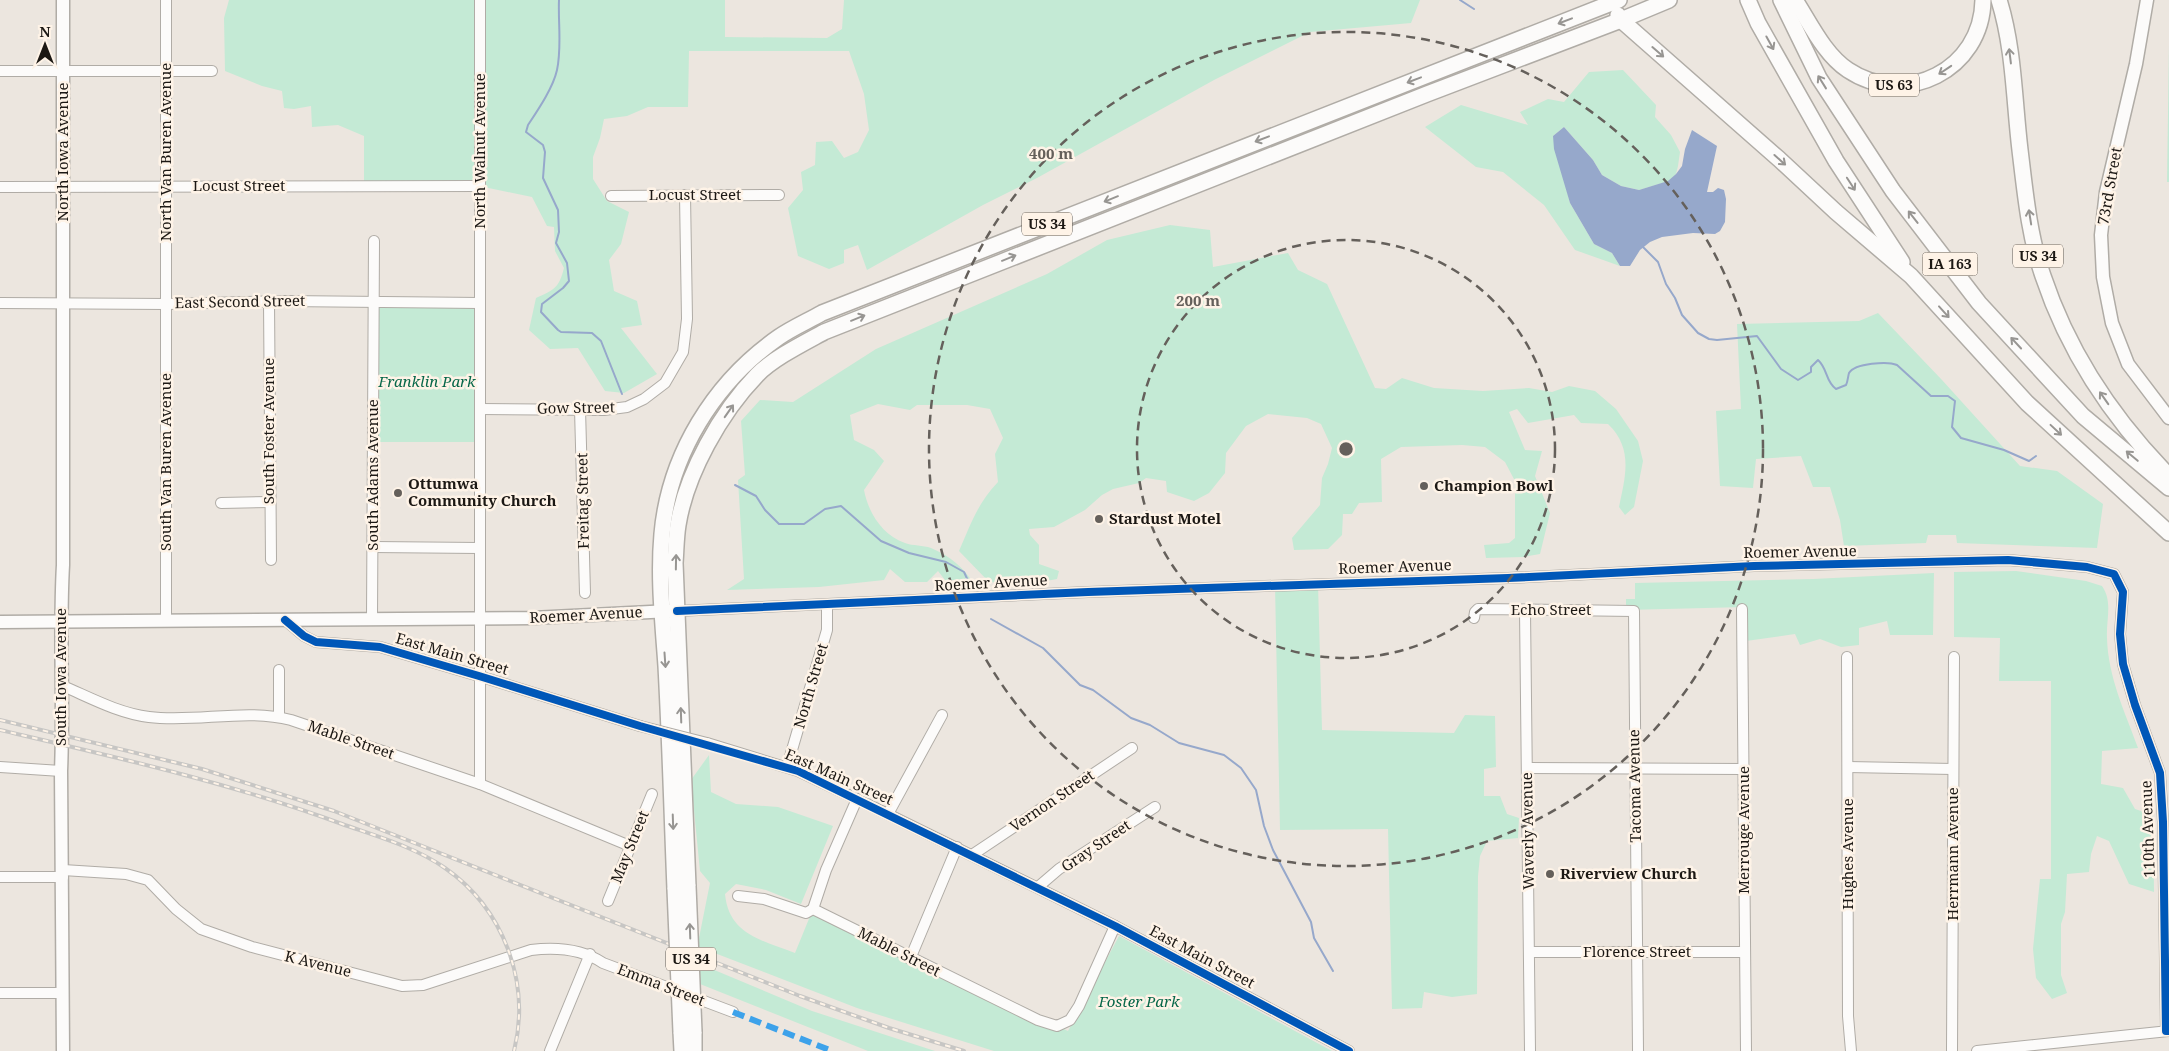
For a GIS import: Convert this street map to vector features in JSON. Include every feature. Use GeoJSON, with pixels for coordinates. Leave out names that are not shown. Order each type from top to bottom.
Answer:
{"type":"FeatureCollection","features":[{"type":"Feature","properties":{"kind":"highway"},"geometry":{"type":"LineString","coordinates":[[1621,20],[1669,0]]}},
{"type":"Feature","properties":{"kind":"highway","name":"IA 163"},"geometry":{"type":"LineString","coordinates":[[1748,0],[1758,23],[1836,161],[1911,276]]}},
{"type":"Feature","properties":{"kind":"highway","name":"IA 163"},"geometry":{"type":"LineString","coordinates":[[1781,0],[1819,78],[1893,191],[1979,303],[2083,416],[2169,488]]}},
{"type":"Feature","properties":{"kind":"highway","name":"US 63"},"geometry":{"type":"LineString","coordinates":[[1795,0],[1827,49],[1846,68],[1868,80],[1891,85],[1905,85],[1928,79],[1954,64],[1975,37],[1981,21],[1984,0]]}},
{"type":"Feature","properties":{"kind":"highway","name":"US 34"},"geometry":{"type":"LineString","coordinates":[[1999,0],[2010,55],[2031,224],[2042,275],[2061,324],[2083,368],[2122,424],[2169,476]]}},
{"type":"Feature","properties":{"kind":"highway"},"geometry":{"type":"LineString","coordinates":[[1613,1],[1621,20],[1911,276],[2027,403],[2169,533]]}},
{"type":"Feature","properties":{"kind":"highway","name":"US 34"},"geometry":{"type":"LineString","coordinates":[[682,1051],[687,1032],[669,611],[662,536],[664,513],[684,450],[708,406],[742,366],[780,336],[822,313],[1613,1]]}},
{"type":"Feature","properties":{"kind":"highway","name":"US 34"},"geometry":{"type":"LineString","coordinates":[[669,611],[678,525],[689,486],[702,457],[715,432],[758,374],[795,348],[824,332],[861,317],[1409,101],[1621,20]]}},
{"type":"Feature","properties":{"kind":"highway","name":"US 34"},"geometry":{"type":"LineString","coordinates":[[687,1032],[694,1051]]}},
{"type":"Feature","properties":{"kind":"main road","name":"North Iowa Avenue"},"geometry":{"type":"LineString","coordinates":[[63,0],[63,304]]}},
{"type":"Feature","properties":{"kind":"main road","name":"73rd Street"},"geometry":{"type":"LineString","coordinates":[[2147,0],[2136,64],[2106,192],[2101,234],[2103,277],[2112,323],[2128,364],[2169,418]]}},
{"type":"Feature","properties":{"kind":"main road","name":"South Iowa Avenue"},"geometry":{"type":"LineString","coordinates":[[63,304],[63,565],[60,621],[63,686],[63,745],[60,771],[63,874],[63,1051]]}},
{"type":"Feature","properties":{"kind":"main road","name":"Roemer Avenue"},"geometry":{"type":"LineString","coordinates":[[285,620],[532,618],[669,611]]}},
{"type":"Feature","properties":{"kind":"main road"},"geometry":{"type":"LineString","coordinates":[[0,622],[285,620]]}},
{"type":"Feature","properties":{"kind":"street","name":"North Van Buren Avenue"},"geometry":{"type":"LineString","coordinates":[[166,0],[167,304]]}},
{"type":"Feature","properties":{"kind":"street","name":"North Walnut Avenue"},"geometry":{"type":"LineString","coordinates":[[480,0],[478,186],[480,303],[480,784]]}},
{"type":"Feature","properties":{"kind":"street"},"geometry":{"type":"LineString","coordinates":[[0,71],[212,71]]}},
{"type":"Feature","properties":{"kind":"street","name":"Locust Street"},"geometry":{"type":"LineString","coordinates":[[0,186],[478,186]]}},
{"type":"Feature","properties":{"kind":"street","name":"Gow Street"},"geometry":{"type":"LineString","coordinates":[[480,409],[604,410],[627,407],[644,399],[666,383],[683,352],[688,319],[686,195]]}},
{"type":"Feature","properties":{"kind":"street","name":"Locust Street"},"geometry":{"type":"LineString","coordinates":[[611,196],[779,195]]}},
{"type":"Feature","properties":{"kind":"street","name":"South Adams Avenue"},"geometry":{"type":"LineString","coordinates":[[372,619],[374,241]]}},
{"type":"Feature","properties":{"kind":"street","name":"East Second Street"},"geometry":{"type":"LineString","coordinates":[[0,303],[167,304],[269,301],[480,303]]}},
{"type":"Feature","properties":{"kind":"street","name":"South Foster Avenue"},"geometry":{"type":"LineString","coordinates":[[269,301],[271,560]]}},
{"type":"Feature","properties":{"kind":"street","name":"South Van Buren Avenue"},"geometry":{"type":"LineString","coordinates":[[166,620],[167,304]]}},
{"type":"Feature","properties":{"kind":"street","name":"Freitag Street"},"geometry":{"type":"LineString","coordinates":[[580,409],[584,593]]}},
{"type":"Feature","properties":{"kind":"street"},"geometry":{"type":"LineString","coordinates":[[221,503],[270,502]]}},
{"type":"Feature","properties":{"kind":"street"},"geometry":{"type":"LineString","coordinates":[[373,548],[479,548]]}},
{"type":"Feature","properties":{"kind":"street","name":"Roemer Avenue"},"geometry":{"type":"LineString","coordinates":[[669,611],[1088,592],[1508,578],[1754,566],[2008,560],[2087,566],[2114,574]]}},
{"type":"Feature","properties":{"kind":"street","name":"110th Avenue"},"geometry":{"type":"LineString","coordinates":[[2114,574],[2123,592],[2120,634],[2123,664],[2135,706],[2160,773],[2163,822],[2167,1031]]}},
{"type":"Feature","properties":{"kind":"street","name":"North Street"},"geometry":{"type":"LineString","coordinates":[[788,767],[827,630],[827,605]]}},
{"type":"Feature","properties":{"kind":"street","name":"Echo Street"},"geometry":{"type":"LineString","coordinates":[[1474,618],[1475,612],[1478,609],[1634,611]]}},
{"type":"Feature","properties":{"kind":"street","name":"Merrouge Avenue"},"geometry":{"type":"LineString","coordinates":[[1742,609],[1746,1051]]}},
{"type":"Feature","properties":{"kind":"street","name":"Waverly Avenue"},"geometry":{"type":"LineString","coordinates":[[1525,611],[1530,1051]]}},
{"type":"Feature","properties":{"kind":"street","name":"Tacoma Avenue"},"geometry":{"type":"LineString","coordinates":[[1634,611],[1638,1051]]}},
{"type":"Feature","properties":{"kind":"street","name":"East Main Street"},"geometry":{"type":"LineString","coordinates":[[285,620],[304,636],[316,642],[380,647],[640,726],[707,743],[788,767],[1038,887],[1349,1051]]}},
{"type":"Feature","properties":{"kind":"street","name":"Hughes Avenue"},"geometry":{"type":"LineString","coordinates":[[1847,657],[1848,1007],[1851,1051]]}},
{"type":"Feature","properties":{"kind":"street","name":"Herrmann Avenue"},"geometry":{"type":"LineString","coordinates":[[1952,1051],[1954,657]]}},
{"type":"Feature","properties":{"kind":"street"},"geometry":{"type":"LineString","coordinates":[[279,670],[279,717]]}},
{"type":"Feature","properties":{"kind":"street","name":"Mable Street"},"geometry":{"type":"LineString","coordinates":[[63,686],[125,713],[151,718],[279,717],[480,784],[630,846]]}},
{"type":"Feature","properties":{"kind":"street"},"geometry":{"type":"LineString","coordinates":[[888,814],[942,715]]}},
{"type":"Feature","properties":{"kind":"street","name":"Vernon Street"},"geometry":{"type":"LineString","coordinates":[[972,855],[1132,748]]}},
{"type":"Feature","properties":{"kind":"street"},"geometry":{"type":"LineString","coordinates":[[0,767],[60,771]]}},
{"type":"Feature","properties":{"kind":"street"},"geometry":{"type":"LineString","coordinates":[[1848,767],[1954,768]]}},
{"type":"Feature","properties":{"kind":"street"},"geometry":{"type":"LineString","coordinates":[[1527,768],[1744,768]]}},
{"type":"Feature","properties":{"kind":"street","name":"May Street"},"geometry":{"type":"LineString","coordinates":[[608,901],[652,794]]}},
{"type":"Feature","properties":{"kind":"street"},"geometry":{"type":"LineString","coordinates":[[813,909],[826,870],[858,799]]}},
{"type":"Feature","properties":{"kind":"street","name":"Gray Street"},"geometry":{"type":"LineString","coordinates":[[1038,887],[1059,869],[1155,807]]}},
{"type":"Feature","properties":{"kind":"street"},"geometry":{"type":"LineString","coordinates":[[910,959],[957,847]]}},
{"type":"Feature","properties":{"kind":"street","name":"K Avenue"},"geometry":{"type":"LineString","coordinates":[[0,877],[126,874],[148,880],[176,909],[201,929],[252,947],[402,986],[423,985],[531,950],[547,948],[590,954]]}},
{"type":"Feature","properties":{"kind":"street","name":"Mable Street"},"geometry":{"type":"LineString","coordinates":[[738,896],[764,899],[806,913],[813,909],[910,959],[1038,1020],[1056,1026],[1070,1020],[1080,1006],[1115,926]]}},
{"type":"Feature","properties":{"kind":"street","name":"Florence Street"},"geometry":{"type":"LineString","coordinates":[[1529,952],[1745,952]]}},
{"type":"Feature","properties":{"kind":"street"},"geometry":{"type":"LineString","coordinates":[[550,1051],[590,954]]}},
{"type":"Feature","properties":{"kind":"street","name":"Emma Street"},"geometry":{"type":"LineString","coordinates":[[590,954],[603,963],[733,1012]]}},
{"type":"Feature","properties":{"kind":"street"},"geometry":{"type":"LineString","coordinates":[[0,993],[63,993]]}},
{"type":"Feature","properties":{"kind":"street"},"geometry":{"type":"LineString","coordinates":[[1977,1051],[2167,1031]]}},
{"type":"Feature","properties":{"kind":"green space"},"geometry":{"type":"Polygon","coordinates":[[[229,0],[725,0],[725,37],[827,38],[842,29],[844,0],[1420,0],[1411,23],[1310,32],[1214,80],[867,270],[858,245],[844,250],[844,263],[829,269],[798,256],[788,208],[803,190],[801,172],[815,165],[816,142],[832,141],[844,158],[858,152],[869,130],[864,94],[849,51],[689,51],[688,107],[648,107],[627,116],[604,119],[593,157],[593,179],[607,201],[629,212],[621,244],[609,260],[614,291],[637,301],[642,325],[621,328],[657,374],[624,393],[605,391],[578,348],[550,349],[529,330],[536,298],[555,288],[564,268],[555,251],[554,227],[547,226],[532,197],[479,186],[364,186],[364,136],[338,125],[312,127],[311,106],[294,109],[284,108],[282,91],[262,86],[225,71],[224,18],[229,0]]]}},
{"type":"Feature","properties":{"kind":"green space"},"geometry":{"type":"Polygon","coordinates":[[[2169,44],[2169,182],[2167,182],[2169,44]]]}},
{"type":"Feature","properties":{"kind":"green space"},"geometry":{"type":"Polygon","coordinates":[[[1623,70],[1656,105],[1655,117],[1671,135],[1680,152],[1676,174],[1669,181],[1639,190],[1621,186],[1602,175],[1593,160],[1564,127],[1553,136],[1570,203],[1594,244],[1612,253],[1620,266],[1575,250],[1544,205],[1503,172],[1476,167],[1425,127],[1461,105],[1528,125],[1520,112],[1548,99],[1564,102],[1589,72],[1623,70]]]}},
{"type":"Feature","properties":{"kind":"green space"},"geometry":{"type":"Polygon","coordinates":[[[1170,225],[1210,230],[1213,267],[1288,253],[1298,270],[1327,284],[1375,388],[1386,389],[1402,378],[1434,388],[1483,391],[1529,388],[1552,392],[1569,386],[1595,391],[1616,409],[1638,441],[1643,461],[1634,507],[1625,515],[1619,507],[1625,474],[1624,453],[1622,443],[1608,424],[1581,423],[1574,415],[1528,423],[1517,409],[1509,412],[1525,450],[1542,451],[1535,476],[1550,513],[1540,554],[1523,557],[1486,558],[1484,545],[1509,543],[1515,538],[1515,481],[1505,462],[1485,447],[1462,445],[1401,447],[1381,459],[1382,502],[1359,503],[1352,514],[1343,514],[1342,535],[1328,549],[1294,550],[1292,538],[1320,505],[1322,478],[1332,448],[1321,424],[1307,418],[1268,414],[1246,426],[1226,453],[1225,473],[1209,493],[1194,501],[1167,492],[1166,481],[1146,478],[1139,483],[1113,489],[1102,495],[1085,510],[1054,527],[1029,529],[1030,535],[1039,545],[1039,564],[1059,571],[1057,579],[1030,584],[989,582],[959,551],[980,506],[998,482],[995,454],[1003,438],[990,409],[967,405],[917,405],[910,410],[878,404],[850,415],[854,440],[874,450],[884,461],[864,490],[877,522],[897,539],[908,544],[931,548],[951,559],[966,573],[974,585],[967,588],[959,580],[945,580],[938,571],[927,582],[905,582],[890,569],[884,580],[819,587],[727,590],[744,579],[738,480],[745,475],[741,421],[760,400],[793,402],[876,349],[1047,274],[1107,240],[1170,225]]]}},
{"type":"Feature","properties":{"kind":"green space","name":"Franklin Park"},"geometry":{"type":"Polygon","coordinates":[[[374,301],[480,303],[480,442],[373,442],[374,301]]]}},
{"type":"Feature","properties":{"kind":"green space"},"geometry":{"type":"Polygon","coordinates":[[[1878,313],[2020,466],[2057,471],[2103,504],[2097,548],[1957,543],[1956,535],[1928,535],[1926,543],[1844,546],[1840,520],[1830,487],[1813,487],[1801,456],[1756,459],[1753,488],[1720,486],[1716,411],[1741,409],[1737,324],[1859,321],[1878,313]]]}},
{"type":"Feature","properties":{"kind":"green space"},"geometry":{"type":"Polygon","coordinates":[[[2016,571],[2086,581],[2102,586],[2108,604],[2107,638],[2110,667],[2138,748],[2102,751],[2101,784],[2123,788],[2135,809],[2153,815],[2154,892],[2129,884],[2109,841],[2097,836],[2091,854],[2089,872],[2067,874],[2065,912],[2061,924],[2061,975],[2067,993],[2052,999],[2036,978],[2033,949],[2040,879],[2051,879],[2051,681],[1999,681],[2000,638],[1954,637],[1954,572],[2016,571]]]}},
{"type":"Feature","properties":{"kind":"green space"},"geometry":{"type":"Polygon","coordinates":[[[1934,573],[1933,635],[1890,635],[1887,621],[1859,628],[1859,645],[1841,647],[1820,639],[1800,645],[1795,634],[1746,641],[1745,607],[1626,610],[1626,599],[1635,599],[1635,583],[1813,579],[1934,573]]]}},
{"type":"Feature","properties":{"kind":"green space"},"geometry":{"type":"Polygon","coordinates":[[[1318,584],[1322,730],[1454,733],[1465,715],[1495,716],[1496,767],[1484,769],[1484,796],[1500,796],[1507,814],[1519,818],[1518,838],[1487,841],[1480,856],[1478,876],[1477,994],[1452,997],[1424,992],[1422,1008],[1392,1009],[1388,829],[1280,830],[1275,585],[1318,584]]]}},
{"type":"Feature","properties":{"kind":"green space","name":"Foster Park"},"geometry":{"type":"Polygon","coordinates":[[[709,755],[711,792],[736,804],[778,807],[833,826],[801,904],[766,890],[736,884],[725,894],[733,919],[749,934],[759,939],[795,953],[813,909],[1068,1031],[1119,936],[1332,1051],[994,1051],[857,1008],[699,947],[699,938],[710,883],[700,871],[691,780],[709,755]]]}},
{"type":"Feature","properties":{"kind":"green space"},"geometry":{"type":"Polygon","coordinates":[[[700,964],[812,1011],[935,1051],[868,1051],[700,984],[700,964]]]}},
{"type":"Feature","properties":{"kind":"water"},"geometry":{"type":"Polygon","coordinates":[[[1564,127],[1593,160],[1602,175],[1621,186],[1639,190],[1668,181],[1676,174],[1682,166],[1685,149],[1692,130],[1717,146],[1707,192],[1713,192],[1718,188],[1724,190],[1726,199],[1725,222],[1720,231],[1715,234],[1693,233],[1662,237],[1650,242],[1640,250],[1630,266],[1620,266],[1612,253],[1594,244],[1570,203],[1554,149],[1553,136],[1564,127]]]}},
{"type":"Feature","properties":{"kind":"waterway"},"geometry":{"type":"LineString","coordinates":[[559,0],[560,44],[557,70],[549,91],[528,125],[526,132],[543,145],[545,152],[543,178],[558,210],[559,232],[556,243],[567,263],[569,281],[542,304],[541,312],[561,332],[592,333],[601,341],[622,394]]}},
{"type":"Feature","properties":{"kind":"waterway"},"geometry":{"type":"LineString","coordinates":[[1460,0],[1474,9]]}},
{"type":"Feature","properties":{"kind":"waterway"},"geometry":{"type":"LineString","coordinates":[[1643,247],[1658,262],[1666,284],[1675,298],[1682,315],[1698,333],[1709,339],[1757,336],[1781,369],[1798,380],[1811,372],[1811,367],[1818,360],[1832,386],[1836,389],[1846,385],[1849,373],[1858,367],[1879,363],[1897,365],[1931,396],[1948,396],[1955,401],[1952,427],[1961,438],[2004,450],[2029,461],[2036,456]]}},
{"type":"Feature","properties":{"kind":"waterway"},"geometry":{"type":"LineString","coordinates":[[735,485],[756,496],[765,510],[779,524],[804,524],[825,509],[841,506],[881,541],[909,553],[946,562],[964,572],[970,585]]}},
{"type":"Feature","properties":{"kind":"waterway"},"geometry":{"type":"LineString","coordinates":[[991,619],[1043,648],[1080,685],[1093,690],[1131,718],[1150,725],[1179,743],[1224,755],[1241,768],[1256,790],[1264,826],[1273,850],[1311,922],[1314,938],[1333,971]]}},
{"type":"Feature","properties":{"kind":"railway"},"geometry":{"type":"LineString","coordinates":[[0,720],[202,769],[334,811],[800,996],[889,1028],[964,1051]]}},
{"type":"Feature","properties":{"kind":"railway"},"geometry":{"type":"LineString","coordinates":[[0,730],[215,783],[300,809],[408,848],[445,868],[466,885],[483,904],[497,926],[508,949],[519,999],[514,1051]]}},
{"type":"Feature","properties":{"kind":"marked path"},"geometry":{"type":"LineString","coordinates":[[733,1012],[832,1051]]}},
{"type":"Feature","properties":{"kind":"cycle path"},"geometry":{"type":"LineString","coordinates":[[677,611],[1088,592],[1508,578],[1754,566],[2008,560],[2087,567],[2114,574],[2123,592],[2120,634],[2123,664],[2135,705],[2160,773],[2163,822],[2166,1031],[2169,1031]]}},
{"type":"Feature","properties":{"kind":"cycle path"},"geometry":{"type":"LineString","coordinates":[[285,620],[304,636],[316,642],[380,647],[640,726],[798,771],[1115,926],[1349,1051]]}},
{"type":"Feature","properties":{"kind":"place","name":"Champion Bowl"},"geometry":{"type":"Point","coordinates":[1424,486]}},
{"type":"Feature","properties":{"kind":"place","name":"Ottumwa Community Church"},"geometry":{"type":"Point","coordinates":[398,493]}},
{"type":"Feature","properties":{"kind":"place","name":"Stardust Motel"},"geometry":{"type":"Point","coordinates":[1099,519]}},
{"type":"Feature","properties":{"kind":"place","name":"Riverview Church"},"geometry":{"type":"Point","coordinates":[1550,874]}}]}
